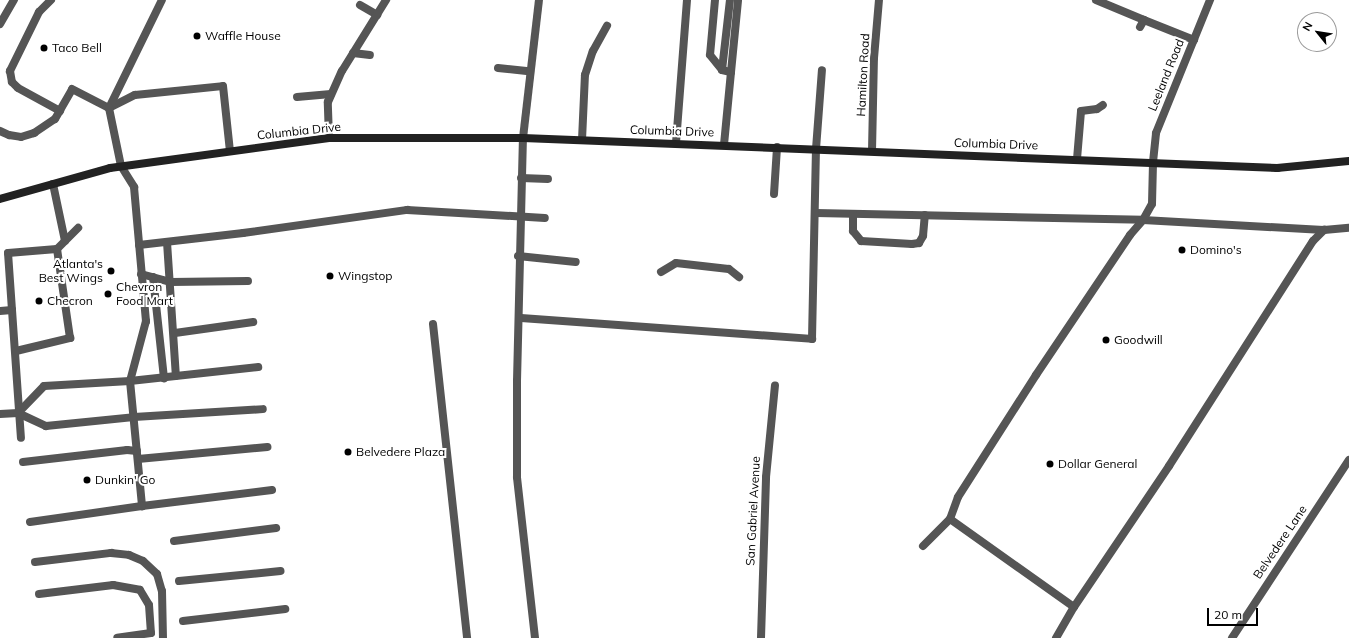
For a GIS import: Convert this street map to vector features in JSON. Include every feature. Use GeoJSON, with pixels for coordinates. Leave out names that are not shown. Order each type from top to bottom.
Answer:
{"type":"FeatureCollection","features":[{"type":"Feature","properties":{"kind":"main road","name":"Columbia Drive"},"geometry":{"type":"LineString","coordinates":[[0,199],[121,166],[329,138],[523,138],[1277,168],[1349,161]]}},
{"type":"Feature","properties":{"kind":"street"},"geometry":{"type":"LineString","coordinates":[[0,24],[14,0]]}},
{"type":"Feature","properties":{"kind":"street"},"geometry":{"type":"LineString","coordinates":[[51,0],[40,12],[10,70],[12,82],[18,88],[60,111]]}},
{"type":"Feature","properties":{"kind":"street"},"geometry":{"type":"LineString","coordinates":[[142,506],[130,381],[146,321],[134,187],[121,166],[109,108],[162,0]]}},
{"type":"Feature","properties":{"kind":"street"},"geometry":{"type":"LineString","coordinates":[[329,138],[328,102],[331,94],[353,53],[386,0]]}},
{"type":"Feature","properties":{"kind":"street"},"geometry":{"type":"LineString","coordinates":[[535,638],[517,477],[521,318],[518,256],[523,138],[529,71],[539,0]]}},
{"type":"Feature","properties":{"kind":"street"},"geometry":{"type":"LineString","coordinates":[[676,143],[687,0]]}},
{"type":"Feature","properties":{"kind":"street"},"geometry":{"type":"LineString","coordinates":[[715,0],[710,55],[726,71]]}},
{"type":"Feature","properties":{"kind":"street"},"geometry":{"type":"LineString","coordinates":[[724,145],[730,0]]}},
{"type":"Feature","properties":{"kind":"street"},"geometry":{"type":"LineString","coordinates":[[726,71],[738,0]]}},
{"type":"Feature","properties":{"kind":"street","name":"Hamilton Road"},"geometry":{"type":"LineString","coordinates":[[872,151],[874,58],[879,0]]}},
{"type":"Feature","properties":{"kind":"street"},"geometry":{"type":"LineString","coordinates":[[1096,0],[1194,40]]}},
{"type":"Feature","properties":{"kind":"street","name":"Leeland Road"},"geometry":{"type":"LineString","coordinates":[[950,519],[958,497],[1036,375],[1130,235],[1143,220],[1152,204],[1153,162],[1156,133],[1210,0]]}},
{"type":"Feature","properties":{"kind":"street"},"geometry":{"type":"LineString","coordinates":[[360,4],[377,15]]}},
{"type":"Feature","properties":{"kind":"street"},"geometry":{"type":"LineString","coordinates":[[1140,28],[1144,20]]}},
{"type":"Feature","properties":{"kind":"street"},"geometry":{"type":"LineString","coordinates":[[582,140],[585,76],[593,51],[607,26]]}},
{"type":"Feature","properties":{"kind":"street"},"geometry":{"type":"LineString","coordinates":[[353,53],[370,54]]}},
{"type":"Feature","properties":{"kind":"street"},"geometry":{"type":"LineString","coordinates":[[498,68],[529,71]]}},
{"type":"Feature","properties":{"kind":"street"},"geometry":{"type":"LineString","coordinates":[[521,318],[812,339],[816,213],[816,149],[822,70]]}},
{"type":"Feature","properties":{"kind":"street"},"geometry":{"type":"LineString","coordinates":[[109,108],[135,95],[223,86],[230,152]]}},
{"type":"Feature","properties":{"kind":"street"},"geometry":{"type":"LineString","coordinates":[[0,131],[9,135],[21,137],[34,133],[55,118],[72,89],[109,108]]}},
{"type":"Feature","properties":{"kind":"street"},"geometry":{"type":"LineString","coordinates":[[297,97],[331,94]]}},
{"type":"Feature","properties":{"kind":"street"},"geometry":{"type":"LineString","coordinates":[[1077,159],[1081,111],[1097,109],[1103,105]]}},
{"type":"Feature","properties":{"kind":"street"},"geometry":{"type":"LineString","coordinates":[[774,194],[777,147]]}},
{"type":"Feature","properties":{"kind":"street"},"geometry":{"type":"LineString","coordinates":[[522,178],[548,179]]}},
{"type":"Feature","properties":{"kind":"street"},"geometry":{"type":"LineString","coordinates":[[53,184],[66,241]]}},
{"type":"Feature","properties":{"kind":"street"},"geometry":{"type":"LineString","coordinates":[[139,245],[407,210],[545,218]]}},
{"type":"Feature","properties":{"kind":"street"},"geometry":{"type":"LineString","coordinates":[[816,213],[1143,220],[1324,230],[1349,228]]}},
{"type":"Feature","properties":{"kind":"street"},"geometry":{"type":"LineString","coordinates":[[853,214],[853,231],[861,241],[912,244],[919,243],[923,236],[925,215]]}},
{"type":"Feature","properties":{"kind":"street"},"geometry":{"type":"LineString","coordinates":[[21,438],[18,413],[16,351],[8,253],[57,249],[78,228]]}},
{"type":"Feature","properties":{"kind":"street"},"geometry":{"type":"LineString","coordinates":[[1056,638],[1074,607],[1168,466],[1313,241],[1324,230]]}},
{"type":"Feature","properties":{"kind":"street"},"geometry":{"type":"LineString","coordinates":[[167,242],[175,333],[176,376]]}},
{"type":"Feature","properties":{"kind":"street"},"geometry":{"type":"LineString","coordinates":[[16,351],[70,338],[57,249]]}},
{"type":"Feature","properties":{"kind":"street"},"geometry":{"type":"LineString","coordinates":[[518,256],[576,262]]}},
{"type":"Feature","properties":{"kind":"street"},"geometry":{"type":"LineString","coordinates":[[661,272],[676,263],[729,269],[739,277]]}},
{"type":"Feature","properties":{"kind":"street"},"geometry":{"type":"LineString","coordinates":[[141,274],[171,282],[248,281]]}},
{"type":"Feature","properties":{"kind":"street"},"geometry":{"type":"LineString","coordinates":[[153,277],[164,378]]}},
{"type":"Feature","properties":{"kind":"street"},"geometry":{"type":"LineString","coordinates":[[0,311],[12,310]]}},
{"type":"Feature","properties":{"kind":"street"},"geometry":{"type":"LineString","coordinates":[[175,333],[253,322]]}},
{"type":"Feature","properties":{"kind":"street"},"geometry":{"type":"LineString","coordinates":[[433,324],[467,638]]}},
{"type":"Feature","properties":{"kind":"street"},"geometry":{"type":"LineString","coordinates":[[18,413],[44,386],[164,378],[258,367]]}},
{"type":"Feature","properties":{"kind":"street","name":"San Gabriel Avenue"},"geometry":{"type":"LineString","coordinates":[[761,638],[766,476],[775,385]]}},
{"type":"Feature","properties":{"kind":"street"},"geometry":{"type":"LineString","coordinates":[[0,414],[18,413],[46,426],[134,417],[263,409]]}},
{"type":"Feature","properties":{"kind":"street"},"geometry":{"type":"LineString","coordinates":[[23,462],[127,450],[138,455],[267,447]]}},
{"type":"Feature","properties":{"kind":"street","name":"Belvedere Lane"},"geometry":{"type":"LineString","coordinates":[[1232,638],[1349,460]]}},
{"type":"Feature","properties":{"kind":"street"},"geometry":{"type":"LineString","coordinates":[[30,522],[272,490]]}},
{"type":"Feature","properties":{"kind":"street"},"geometry":{"type":"LineString","coordinates":[[923,546],[950,519],[1074,607]]}},
{"type":"Feature","properties":{"kind":"street"},"geometry":{"type":"LineString","coordinates":[[174,541],[276,528]]}},
{"type":"Feature","properties":{"kind":"street"},"geometry":{"type":"LineString","coordinates":[[35,562],[111,553],[129,555],[143,561],[157,574],[162,591],[163,635],[151,634],[116,638]]}},
{"type":"Feature","properties":{"kind":"street"},"geometry":{"type":"LineString","coordinates":[[178,581],[281,571]]}},
{"type":"Feature","properties":{"kind":"street"},"geometry":{"type":"LineString","coordinates":[[38,594],[113,585],[132,587],[145,595],[149,606],[151,634]]}},
{"type":"Feature","properties":{"kind":"street"},"geometry":{"type":"LineString","coordinates":[[183,621],[285,609]]}},
{"type":"Feature","properties":{"kind":"place","name":"Waffle House"},"geometry":{"type":"Point","coordinates":[197,36]}},
{"type":"Feature","properties":{"kind":"place","name":"Taco Bell"},"geometry":{"type":"Point","coordinates":[44,48]}},
{"type":"Feature","properties":{"kind":"place","name":"Domino's"},"geometry":{"type":"Point","coordinates":[1182,250]}},
{"type":"Feature","properties":{"kind":"place","name":"Atlanta's Best Wings"},"geometry":{"type":"Point","coordinates":[111,271]}},
{"type":"Feature","properties":{"kind":"place","name":"Wingstop"},"geometry":{"type":"Point","coordinates":[330,276]}},
{"type":"Feature","properties":{"kind":"place","name":"Chevron Food Mart"},"geometry":{"type":"Point","coordinates":[108,294]}},
{"type":"Feature","properties":{"kind":"place","name":"Checron"},"geometry":{"type":"Point","coordinates":[39,301]}},
{"type":"Feature","properties":{"kind":"place","name":"Goodwill"},"geometry":{"type":"Point","coordinates":[1106,340]}},
{"type":"Feature","properties":{"kind":"place","name":"Belvedere Plaza"},"geometry":{"type":"Point","coordinates":[348,452]}},
{"type":"Feature","properties":{"kind":"place","name":"Dollar General"},"geometry":{"type":"Point","coordinates":[1050,464]}},
{"type":"Feature","properties":{"kind":"place","name":"Dunkin' Go"},"geometry":{"type":"Point","coordinates":[87,480]}}]}
